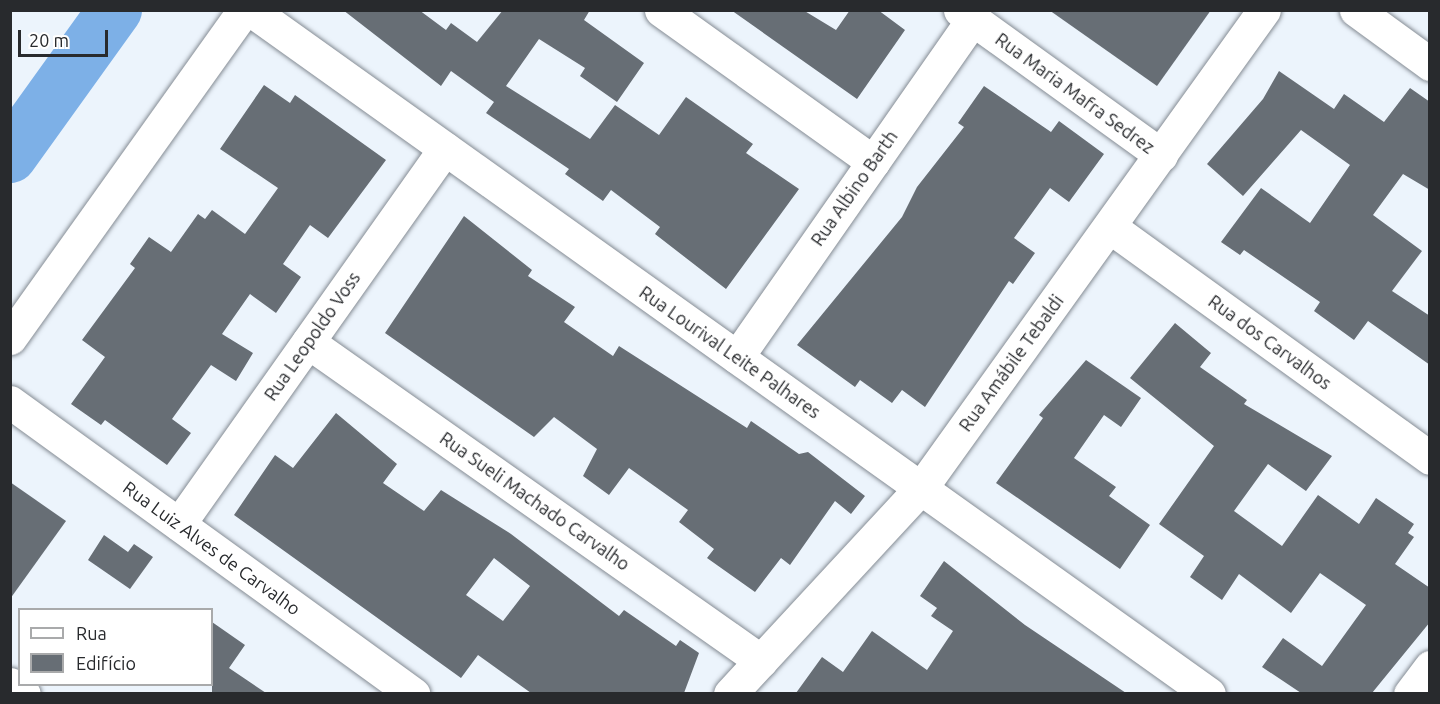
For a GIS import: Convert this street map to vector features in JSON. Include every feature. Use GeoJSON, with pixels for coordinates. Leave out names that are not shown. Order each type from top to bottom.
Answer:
{"type":"FeatureCollection","features":[{"type":"Feature","properties":{"kind":"street"},"geometry":{"type":"LineString","coordinates":[[10,338],[244,10]]}},
{"type":"Feature","properties":{"kind":"street","name":"Rua Lourival Leite Palhares"},"geometry":{"type":"LineString","coordinates":[[251,10],[1209,693]]}},
{"type":"Feature","properties":{"kind":"street"},"geometry":{"type":"LineString","coordinates":[[661,10],[873,162]]}},
{"type":"Feature","properties":{"kind":"street","name":"Rua Amábile Tebaldi"},"geometry":{"type":"LineString","coordinates":[[730,693],[921,488],[1264,10]]}},
{"type":"Feature","properties":{"kind":"street"},"geometry":{"type":"LineString","coordinates":[[1356,10],[1430,63]]}},
{"type":"Feature","properties":{"kind":"street","name":"Rua Albino Barth"},"geometry":{"type":"LineString","coordinates":[[736,357],[873,162],[966,15]]}},
{"type":"Feature","properties":{"kind":"street","name":"Rua Maria Mafra Sedrez"},"geometry":{"type":"LineString","coordinates":[[966,15],[1161,155]]}},
{"type":"Feature","properties":{"kind":"street","name":"Rua Leopoldo Voss"},"geometry":{"type":"LineString","coordinates":[[179,524],[445,149]]}},
{"type":"Feature","properties":{"kind":"street","name":"Rua dos Carvalhos"},"geometry":{"type":"LineString","coordinates":[[1110,227],[1430,458]]}},
{"type":"Feature","properties":{"kind":"street","name":"Rua Sueli Machado Carvalho"},"geometry":{"type":"LineString","coordinates":[[308,342],[761,661]]}},
{"type":"Feature","properties":{"kind":"street","name":"Rua Luiz Alves de Carvalho"},"geometry":{"type":"LineString","coordinates":[[10,402],[413,693]]}},
{"type":"Feature","properties":{"kind":"street"},"geometry":{"type":"LineString","coordinates":[[1410,693],[1430,667]]}},
{"type":"Feature","properties":{"kind":"street"},"geometry":{"type":"LineString","coordinates":[[10,684],[24,693]]}},
{"type":"Feature","properties":{"kind":"building"},"geometry":{"type":"Polygon","coordinates":[[[343,10],[419,10],[446,30],[451,23],[477,42],[503,10],[590,10],[584,20],[644,63],[617,102],[580,76],[585,68],[539,39],[506,86],[590,139],[615,105],[659,135],[686,97],[753,144],[746,153],[799,189],[726,289],[655,234],[660,227],[611,190],[603,201],[565,174],[569,169],[486,113],[494,102],[451,71],[441,86],[343,10]]]}},
{"type":"Feature","properties":{"kind":"building"},"geometry":{"type":"Polygon","coordinates":[[[731,10],[803,10],[836,30],[850,10],[878,10],[905,30],[857,99],[731,10]]]}},
{"type":"Feature","properties":{"kind":"building"},"geometry":{"type":"Polygon","coordinates":[[[1049,10],[1211,10],[1157,86],[1049,10]]]}},
{"type":"Feature","properties":{"kind":"building"},"geometry":{"type":"Polygon","coordinates":[[[1279,71],[1334,109],[1344,94],[1384,122],[1410,88],[1430,102],[1430,190],[1403,174],[1373,215],[1422,251],[1392,291],[1430,316],[1430,365],[1368,321],[1354,340],[1314,311],[1320,302],[1244,250],[1240,255],[1221,242],[1261,188],[1310,223],[1350,165],[1301,130],[1243,196],[1207,164],[1263,99],[1279,71]]]}},
{"type":"Feature","properties":{"kind":"building"},"geometry":{"type":"Polygon","coordinates":[[[264,85],[290,103],[295,95],[386,160],[328,238],[310,225],[283,264],[301,277],[276,313],[250,294],[222,334],[253,353],[236,381],[211,365],[172,419],[191,433],[167,465],[105,420],[101,425],[71,404],[105,357],[82,340],[135,268],[130,264],[149,237],[171,252],[198,214],[205,219],[212,210],[245,234],[278,188],[220,149],[264,85]]]}},
{"type":"Feature","properties":{"kind":"building"},"geometry":{"type":"Polygon","coordinates":[[[984,86],[1051,132],[1059,121],[1104,154],[1069,202],[1050,188],[1014,238],[1035,253],[1013,284],[1009,281],[925,407],[902,390],[892,403],[860,380],[855,387],[797,345],[902,217],[917,187],[964,127],[958,123],[984,86]]]}},
{"type":"Feature","properties":{"kind":"building"},"geometry":{"type":"Polygon","coordinates":[[[464,216],[532,270],[528,276],[575,307],[564,322],[613,356],[619,346],[747,428],[751,421],[799,454],[808,452],[865,496],[851,514],[835,501],[790,565],[781,558],[755,592],[707,558],[714,549],[679,522],[688,510],[629,468],[609,495],[583,476],[597,449],[554,417],[534,437],[385,333],[464,216]]]}},
{"type":"Feature","properties":{"kind":"building"},"geometry":{"type":"Polygon","coordinates":[[[1175,323],[1211,353],[1200,367],[1247,400],[1244,404],[1332,456],[1306,491],[1268,464],[1234,511],[1282,546],[1318,495],[1359,524],[1376,498],[1414,524],[1408,533],[1414,537],[1395,564],[1430,588],[1430,622],[1372,693],[1301,693],[1262,667],[1283,638],[1322,666],[1366,605],[1320,573],[1291,613],[1239,574],[1222,600],[1190,577],[1204,556],[1159,524],[1214,446],[1130,378],[1175,323]]]}},
{"type":"Feature","properties":{"kind":"building"},"geometry":{"type":"Polygon","coordinates":[[[1086,360],[1141,398],[1121,427],[1104,415],[1074,458],[1116,487],[1109,496],[1150,525],[1120,569],[996,483],[1043,418],[1039,415],[1086,360]]]}},
{"type":"Feature","properties":{"kind":"building"},"geometry":{"type":"Polygon","coordinates":[[[336,413],[397,464],[383,483],[424,511],[441,490],[511,534],[619,616],[624,610],[676,646],[680,640],[699,653],[684,693],[531,693],[478,655],[461,678],[234,515],[275,455],[293,468],[336,413]],[[494,558],[466,595],[503,621],[530,586],[494,558]]]}},
{"type":"Feature","properties":{"kind":"building"},"geometry":{"type":"Polygon","coordinates":[[[10,482],[66,521],[10,599],[10,482]]]}},
{"type":"Feature","properties":{"kind":"building"},"geometry":{"type":"Polygon","coordinates":[[[104,535],[128,552],[134,544],[153,557],[130,589],[88,560],[104,535]]]}},
{"type":"Feature","properties":{"kind":"building"},"geometry":{"type":"Polygon","coordinates":[[[944,561],[1025,625],[1126,693],[796,693],[822,657],[843,672],[872,631],[927,670],[953,631],[931,616],[937,608],[920,596],[944,561]]]}},
{"type":"Feature","properties":{"kind":"building"},"geometry":{"type":"Polygon","coordinates":[[[213,623],[245,645],[229,668],[266,693],[212,693],[213,623]]]}},
{"type":"Feature","properties":{"kind":"waterway"},"geometry":{"type":"LineString","coordinates":[[10,156],[115,10]]}}]}
